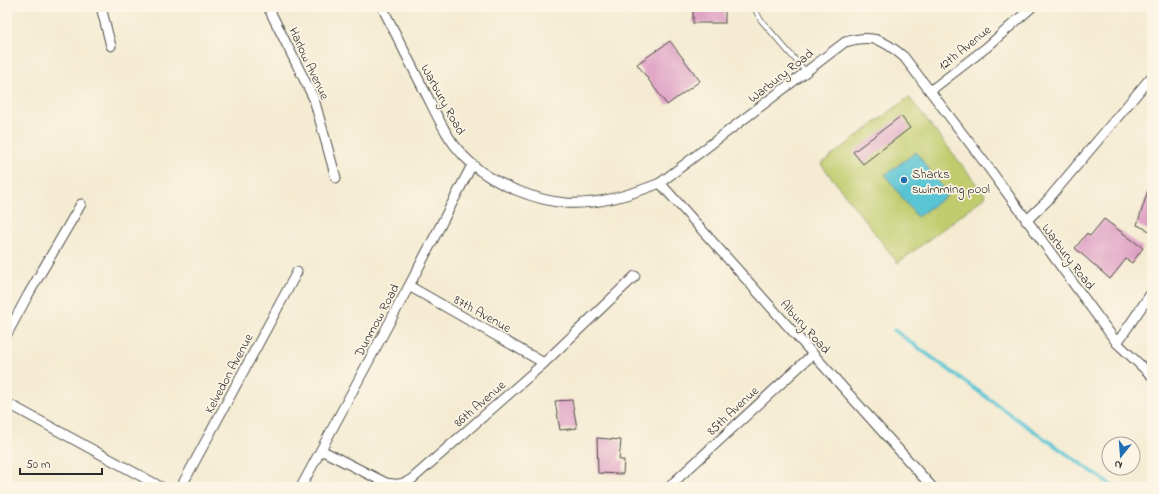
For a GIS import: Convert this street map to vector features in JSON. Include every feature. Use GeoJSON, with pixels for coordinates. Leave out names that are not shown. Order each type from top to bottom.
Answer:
{"type":"FeatureCollection","features":[{"type":"Feature","properties":{"kind":"street"},"geometry":{"type":"LineString","coordinates":[[101,7],[111,46]]}},
{"type":"Feature","properties":{"kind":"street","name":"Harlow Avenue"},"geometry":{"type":"LineString","coordinates":[[268,7],[314,99],[336,178]]}},
{"type":"Feature","properties":{"kind":"street","name":"Warbury Road"},"geometry":{"type":"LineString","coordinates":[[382,7],[447,135],[472,165],[492,179],[525,193],[566,203],[614,198],[642,191],[660,183],[844,42],[858,38],[871,38],[881,41],[894,48],[904,57],[1117,343],[1152,376]]}},
{"type":"Feature","properties":{"kind":"street","name":"12th Avenue"},"geometry":{"type":"LineString","coordinates":[[930,91],[987,47],[1032,7]]}},
{"type":"Feature","properties":{"kind":"street"},"geometry":{"type":"LineString","coordinates":[[1026,221],[1046,202],[1152,76]]}},
{"type":"Feature","properties":{"kind":"street","name":"Dunmow Road"},"geometry":{"type":"LineString","coordinates":[[301,487],[472,165]]}},
{"type":"Feature","properties":{"kind":"street","name":"Albury Road"},"geometry":{"type":"LineString","coordinates":[[660,183],[932,487]]}},
{"type":"Feature","properties":{"kind":"street"},"geometry":{"type":"LineString","coordinates":[[7,334],[81,204]]}},
{"type":"Feature","properties":{"kind":"street","name":"Kelvedon Avenue"},"geometry":{"type":"LineString","coordinates":[[181,487],[297,272]]}},
{"type":"Feature","properties":{"kind":"street","name":"86th Avenue"},"geometry":{"type":"LineString","coordinates":[[320,450],[386,483],[396,485],[405,483],[412,479],[544,363],[635,276]]}},
{"type":"Feature","properties":{"kind":"street","name":"87th Avenue"},"geometry":{"type":"LineString","coordinates":[[409,286],[544,363]]}},
{"type":"Feature","properties":{"kind":"street"},"geometry":{"type":"LineString","coordinates":[[1117,343],[1152,292]]}},
{"type":"Feature","properties":{"kind":"street","name":"85th Avenue"},"geometry":{"type":"LineString","coordinates":[[670,487],[813,354]]}},
{"type":"Feature","properties":{"kind":"street"},"geometry":{"type":"LineString","coordinates":[[7,403],[161,487]]}},
{"type":"Feature","properties":{"kind":"lane"},"geometry":{"type":"LineString","coordinates":[[754,7],[760,19],[806,72]]}},
{"type":"Feature","properties":{"kind":"green space","name":"Sharks swimming pool"},"geometry":{"type":"Polygon","coordinates":[[[909,97],[986,196],[898,263],[821,164],[909,97]]]}},
{"type":"Feature","properties":{"kind":"water"},"geometry":{"type":"Polygon","coordinates":[[[916,152],[948,195],[917,217],[885,175],[916,152]]]}},
{"type":"Feature","properties":{"kind":"building"},"geometry":{"type":"Polygon","coordinates":[[[693,7],[725,7],[725,23],[693,23],[693,7]]]}},
{"type":"Feature","properties":{"kind":"building"},"geometry":{"type":"Polygon","coordinates":[[[670,41],[700,81],[667,105],[637,64],[670,41]]]}},
{"type":"Feature","properties":{"kind":"building"},"geometry":{"type":"Polygon","coordinates":[[[901,116],[910,128],[863,164],[853,152],[901,116]]]}},
{"type":"Feature","properties":{"kind":"building"},"geometry":{"type":"Polygon","coordinates":[[[1150,184],[1152,185],[1152,232],[1137,225],[1150,184]]]}},
{"type":"Feature","properties":{"kind":"building"},"geometry":{"type":"Polygon","coordinates":[[[1104,219],[1143,248],[1132,263],[1126,259],[1110,279],[1075,248],[1087,233],[1090,236],[1104,219]]]}},
{"type":"Feature","properties":{"kind":"building"},"geometry":{"type":"Polygon","coordinates":[[[572,400],[577,428],[560,430],[555,401],[572,400]]]}},
{"type":"Feature","properties":{"kind":"building"},"geometry":{"type":"Polygon","coordinates":[[[597,438],[621,440],[619,460],[624,460],[623,474],[598,473],[597,438]]]}},
{"type":"Feature","properties":{"kind":"waterway"},"geometry":{"type":"LineString","coordinates":[[894,330],[1018,420],[1114,487]]}},
{"type":"Feature","properties":{"kind":"place","name":"Sharks swimming pool"},"geometry":{"type":"Point","coordinates":[904,180]}}]}
